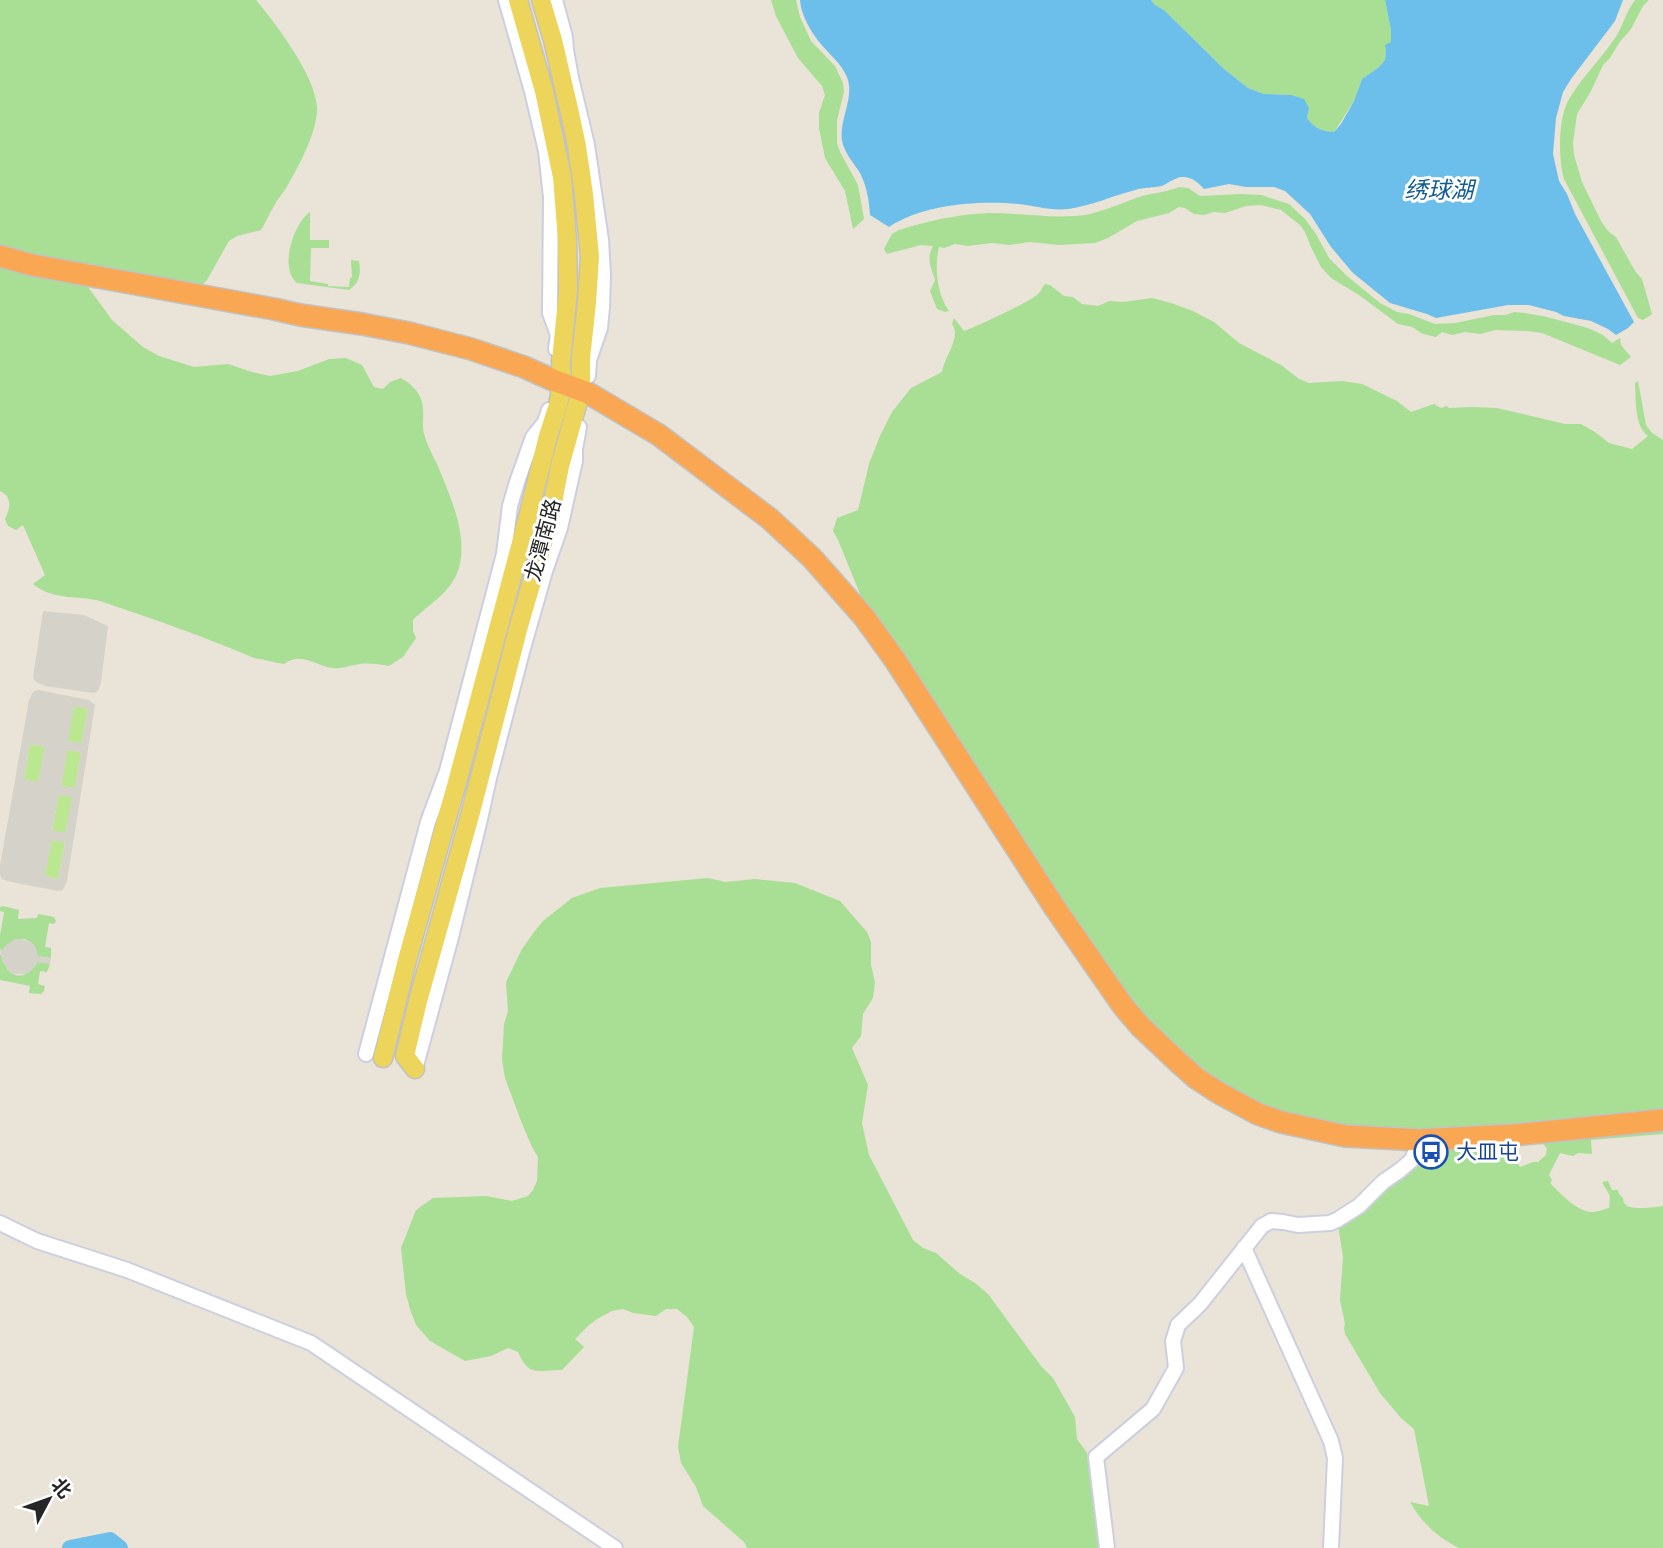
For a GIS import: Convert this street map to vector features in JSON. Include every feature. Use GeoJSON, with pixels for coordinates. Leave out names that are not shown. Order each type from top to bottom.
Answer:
{"type":"FeatureCollection","features":[{"type":"Feature","properties":{"kind":"highway"},"geometry":{"type":"LineString","coordinates":[[0,256],[52,269],[409,333],[471,349],[571,387],[659,435],[770,519],[811,558],[864,617],[895,660],[1102,978],[1140,1026],[1196,1078],[1258,1114],[1281,1122],[1345,1136],[1433,1141],[1663,1119]]}},
{"type":"Feature","properties":{"kind":"main road","name":"龙潭南路"},"geometry":{"type":"LineString","coordinates":[[518,0],[544,91],[562,177],[567,240],[567,302],[561,361],[571,387]]}},
{"type":"Feature","properties":{"kind":"main road","name":"龙潭南路"},"geometry":{"type":"LineString","coordinates":[[415,1069],[405,1056],[549,523],[571,387],[581,358],[590,256],[587,227],[577,146],[541,0]]}},
{"type":"Feature","properties":{"kind":"main road"},"geometry":{"type":"LineString","coordinates":[[589,274],[603,257]]}},
{"type":"Feature","properties":{"kind":"main road"},"geometry":{"type":"LineString","coordinates":[[567,302],[587,303]]}},
{"type":"Feature","properties":{"kind":"main road","name":"龙潭南路"},"geometry":{"type":"LineString","coordinates":[[375,1056],[415,931],[454,769],[541,462],[558,405],[571,387]]}},
{"type":"Feature","properties":{"kind":"main road"},"geometry":{"type":"LineString","coordinates":[[541,462],[560,466]]}},
{"type":"Feature","properties":{"kind":"street"},"geometry":{"type":"LineString","coordinates":[[415,1069],[523,648],[560,528],[575,461],[578,430],[571,387],[550,313],[549,177],[540,124],[506,0]]}},
{"type":"Feature","properties":{"kind":"street"},"geometry":{"type":"LineString","coordinates":[[454,769],[504,554],[513,495],[533,437],[545,422],[552,402],[571,387],[589,360],[600,328],[603,257],[587,145],[555,0]]}},
{"type":"Feature","properties":{"kind":"street"},"geometry":{"type":"LineString","coordinates":[[1107,1548],[1096,1457],[1153,1409],[1176,1368],[1173,1341],[1178,1325],[1200,1304],[1262,1226],[1271,1221],[1298,1226],[1330,1223],[1344,1217],[1412,1160],[1420,1140]]}},
{"type":"Feature","properties":{"kind":"street"},"geometry":{"type":"LineString","coordinates":[[0,1223],[37,1241],[127,1270],[311,1343],[615,1548]]}},
{"type":"Feature","properties":{"kind":"street"},"geometry":{"type":"LineString","coordinates":[[1244,1248],[1331,1440],[1335,1458],[1331,1548]]}},
{"type":"Feature","properties":{"kind":"green space"},"geometry":{"type":"Polygon","coordinates":[[[0,0],[256,0],[284,36],[302,65],[315,94],[317,107],[311,138],[296,170],[261,230],[237,236],[229,241],[203,284],[186,288],[0,249],[0,0]]]}},
{"type":"Feature","properties":{"kind":"green space"},"geometry":{"type":"Polygon","coordinates":[[[771,0],[796,0],[811,41],[835,66],[843,83],[844,92],[837,120],[837,143],[858,185],[864,219],[853,229],[845,191],[825,158],[819,128],[819,113],[825,95],[822,86],[798,58],[776,16],[771,0]]]}},
{"type":"Feature","properties":{"kind":"green space"},"geometry":{"type":"Polygon","coordinates":[[[1151,0],[1385,0],[1391,42],[1386,50],[1385,60],[1362,79],[1354,101],[1334,132],[1326,131],[1310,122],[1307,118],[1309,108],[1291,95],[1264,94],[1248,88],[1151,0]]]}},
{"type":"Feature","properties":{"kind":"green space"},"geometry":{"type":"Polygon","coordinates":[[[1635,0],[1649,0],[1603,65],[1577,114],[1573,143],[1582,182],[1602,223],[1616,237],[1642,279],[1652,314],[1643,320],[1638,318],[1564,179],[1560,149],[1561,127],[1569,99],[1615,38],[1635,0]]]}},
{"type":"Feature","properties":{"kind":"green space"},"geometry":{"type":"Polygon","coordinates":[[[1179,187],[1188,188],[1200,196],[1261,195],[1289,204],[1305,219],[1329,258],[1347,276],[1380,303],[1397,312],[1435,324],[1514,312],[1547,317],[1588,328],[1612,343],[1620,338],[1621,345],[1631,357],[1620,365],[1542,333],[1528,331],[1496,330],[1480,334],[1465,332],[1452,335],[1442,332],[1436,337],[1398,324],[1331,278],[1321,267],[1300,225],[1281,210],[1261,205],[1204,215],[1179,207],[1169,213],[1137,221],[1095,243],[1059,245],[1030,242],[1010,245],[955,244],[939,247],[937,272],[939,289],[949,311],[945,312],[937,309],[930,291],[935,280],[930,259],[933,246],[921,245],[887,254],[884,249],[892,234],[899,230],[943,218],[989,213],[1083,215],[1179,187]]]}},
{"type":"Feature","properties":{"kind":"green space"},"geometry":{"type":"Polygon","coordinates":[[[310,212],[310,240],[329,240],[329,248],[311,248],[310,281],[328,286],[349,287],[352,277],[351,260],[359,261],[359,277],[349,290],[297,283],[292,276],[289,268],[290,247],[298,226],[310,212]]]}},
{"type":"Feature","properties":{"kind":"green space"},"geometry":{"type":"Polygon","coordinates":[[[0,264],[62,278],[88,287],[112,320],[143,347],[159,356],[194,367],[228,364],[270,376],[298,371],[329,359],[346,358],[362,365],[374,387],[383,389],[390,382],[401,378],[412,386],[422,401],[425,438],[456,515],[461,555],[459,568],[451,584],[413,620],[416,638],[403,657],[389,666],[363,664],[333,668],[302,659],[290,660],[284,664],[276,663],[254,658],[97,600],[59,596],[33,584],[45,575],[23,525],[16,530],[8,526],[5,519],[9,500],[0,491],[0,264]]]}},
{"type":"Feature","properties":{"kind":"green space"},"geometry":{"type":"Polygon","coordinates":[[[1045,284],[1082,304],[1098,306],[1109,301],[1152,298],[1171,303],[1214,322],[1239,343],[1281,365],[1299,379],[1309,383],[1342,381],[1362,384],[1397,401],[1411,412],[1434,404],[1441,408],[1497,408],[1565,424],[1581,424],[1609,443],[1632,449],[1648,436],[1640,426],[1637,411],[1635,383],[1638,381],[1646,425],[1663,440],[1663,1115],[1444,1132],[1307,1125],[1218,1085],[1140,1017],[865,606],[833,531],[837,518],[858,510],[869,464],[892,412],[911,388],[942,372],[954,341],[954,318],[964,331],[1027,301],[1039,293],[1045,284]]]}},
{"type":"Feature","properties":{"kind":"green space"},"geometry":{"type":"Polygon","coordinates":[[[74,706],[88,709],[81,744],[67,741],[74,706]]]}},
{"type":"Feature","properties":{"kind":"green space"},"geometry":{"type":"Polygon","coordinates":[[[30,744],[45,747],[38,783],[24,780],[30,744]]]}},
{"type":"Feature","properties":{"kind":"green space"},"geometry":{"type":"Polygon","coordinates":[[[67,750],[81,752],[75,788],[61,786],[67,750]]]}},
{"type":"Feature","properties":{"kind":"green space"},"geometry":{"type":"Polygon","coordinates":[[[59,794],[73,797],[65,833],[52,831],[59,794]]]}},
{"type":"Feature","properties":{"kind":"green space"},"geometry":{"type":"Polygon","coordinates":[[[51,840],[65,842],[58,879],[45,876],[51,840]]]}},
{"type":"Feature","properties":{"kind":"green space"},"geometry":{"type":"Polygon","coordinates":[[[708,878],[725,882],[755,879],[795,883],[840,901],[867,932],[871,942],[871,965],[875,982],[873,998],[863,1014],[861,1036],[852,1048],[868,1085],[862,1123],[869,1155],[913,1240],[936,1253],[988,1294],[1041,1366],[1053,1378],[1075,1417],[1077,1439],[1087,1453],[1100,1548],[747,1548],[744,1542],[703,1506],[696,1487],[681,1463],[678,1447],[694,1327],[677,1309],[666,1309],[656,1316],[623,1309],[612,1311],[597,1319],[575,1339],[584,1347],[562,1370],[531,1369],[518,1352],[508,1348],[491,1356],[465,1361],[430,1341],[416,1325],[406,1294],[401,1248],[416,1210],[433,1198],[486,1196],[512,1201],[528,1196],[537,1181],[538,1157],[505,1078],[502,1060],[504,1024],[508,1011],[506,982],[522,949],[543,921],[572,898],[600,888],[708,878]]]}},
{"type":"Feature","properties":{"kind":"green space"},"geometry":{"type":"Polygon","coordinates":[[[0,907],[19,910],[18,919],[37,918],[38,914],[54,917],[54,924],[49,923],[45,947],[51,948],[51,958],[38,956],[31,943],[23,939],[0,949],[4,912],[0,911],[0,907]]]}},
{"type":"Feature","properties":{"kind":"green space"},"geometry":{"type":"Polygon","coordinates":[[[0,955],[9,971],[17,975],[30,971],[38,961],[50,964],[47,972],[40,971],[38,984],[45,986],[44,991],[41,994],[29,993],[30,986],[0,980],[0,955]]]}},
{"type":"Feature","properties":{"kind":"green space"},"geometry":{"type":"Polygon","coordinates":[[[1663,1125],[1663,1134],[1591,1140],[1592,1154],[1578,1153],[1573,1156],[1560,1153],[1549,1175],[1552,1180],[1550,1183],[1559,1192],[1575,1206],[1587,1211],[1609,1208],[1610,1196],[1602,1182],[1608,1181],[1612,1190],[1618,1190],[1628,1206],[1663,1206],[1663,1548],[1459,1548],[1431,1529],[1410,1502],[1429,1506],[1414,1429],[1380,1393],[1345,1334],[1340,1300],[1343,1257],[1338,1225],[1420,1156],[1442,1154],[1441,1147],[1663,1125]],[[1542,1143],[1513,1146],[1514,1157],[1520,1167],[1538,1162],[1546,1155],[1547,1148],[1542,1143]]]}},
{"type":"Feature","properties":{"kind":"shaded area"},"geometry":{"type":"Polygon","coordinates":[[[43,611],[84,615],[108,626],[98,691],[94,693],[45,686],[33,678],[43,611]]]}},
{"type":"Feature","properties":{"kind":"shaded area"},"geometry":{"type":"Polygon","coordinates":[[[38,690],[89,700],[95,705],[67,881],[63,890],[58,891],[7,881],[0,875],[29,700],[33,692],[38,690]],[[74,706],[68,741],[81,743],[88,709],[74,706]],[[30,744],[24,779],[38,782],[45,747],[30,744]],[[68,750],[61,786],[75,788],[81,752],[68,750]],[[59,795],[52,830],[65,833],[72,797],[59,795]],[[52,840],[45,876],[58,879],[65,843],[52,840]]]}},
{"type":"Feature","properties":{"kind":"shaded area"},"geometry":{"type":"Polygon","coordinates":[[[15,939],[31,942],[38,956],[51,958],[50,964],[38,962],[26,974],[9,971],[2,961],[0,949],[15,939]]]}},
{"type":"Feature","properties":{"kind":"water","name":"绣球湖"},"geometry":{"type":"Polygon","coordinates":[[[800,0],[1151,0],[1248,88],[1264,94],[1291,95],[1304,99],[1309,108],[1307,118],[1310,122],[1319,129],[1334,132],[1354,101],[1362,79],[1385,60],[1385,45],[1391,42],[1391,31],[1385,0],[1623,0],[1615,21],[1563,92],[1556,118],[1553,154],[1559,181],[1634,322],[1616,335],[1591,321],[1529,305],[1508,305],[1436,318],[1390,303],[1353,273],[1331,247],[1310,214],[1285,191],[1274,187],[1229,184],[1204,189],[1194,180],[1181,177],[1162,186],[1138,189],[1077,208],[969,203],[918,213],[889,227],[870,215],[864,183],[843,145],[842,132],[849,93],[847,77],[842,67],[810,29],[800,0]]]}},
{"type":"Feature","properties":{"kind":"waterway"},"geometry":{"type":"LineString","coordinates":[[70,1548],[110,1540],[120,1548]]}},
{"type":"Feature","properties":{"kind":"place","name":"大皿屯"},"geometry":{"type":"Point","coordinates":[1431,1152]}}]}
